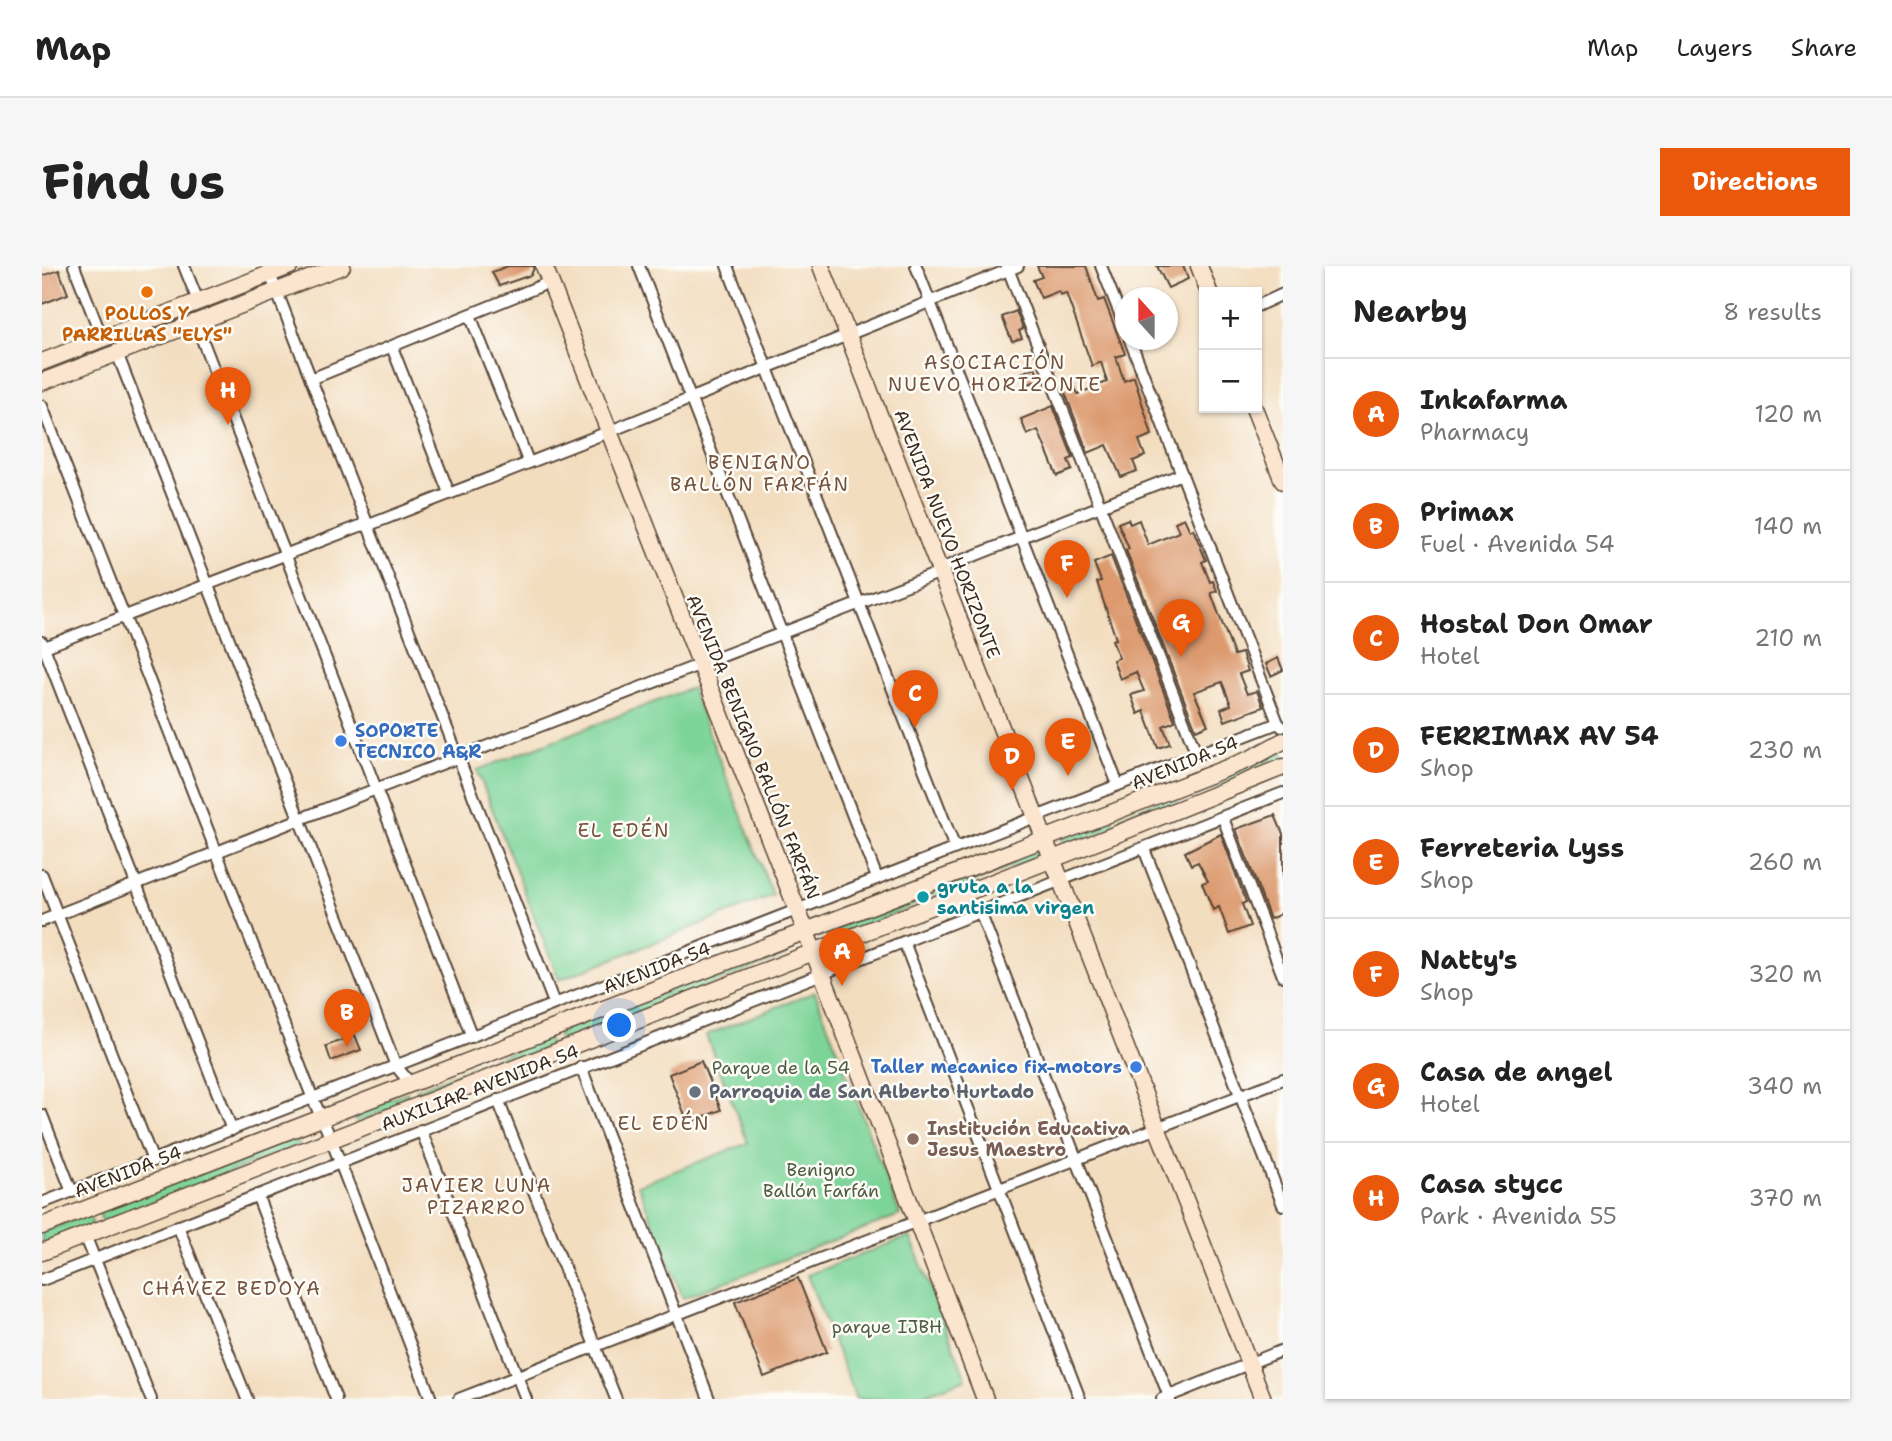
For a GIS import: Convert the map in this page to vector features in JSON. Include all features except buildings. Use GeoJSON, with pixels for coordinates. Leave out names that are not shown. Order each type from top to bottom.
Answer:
{"type":"FeatureCollection","features":[{"type":"Feature","properties":{"kind":"street"},"geometry":{"type":"LineString","coordinates":[[74,266],[102,338]]}},
{"type":"Feature","properties":{"kind":"street"},"geometry":{"type":"LineString","coordinates":[[184,266],[198,301]]}},
{"type":"Feature","properties":{"kind":"street"},"geometry":{"type":"LineString","coordinates":[[42,362],[290,266]]}},
{"type":"Feature","properties":{"kind":"street"},"geometry":{"type":"LineString","coordinates":[[42,382],[341,266]]}},
{"type":"Feature","properties":{"kind":"street","name":"AVENIDA BENIGNO BALLÓN FARFÁN"},"geometry":{"type":"LineString","coordinates":[[544,266],[822,973],[985,1399]]}},
{"type":"Feature","properties":{"kind":"street"},"geometry":{"type":"LineString","coordinates":[[639,266],[877,878]]}},
{"type":"Feature","properties":{"kind":"street"},"geometry":{"type":"LineString","coordinates":[[727,266],[955,848]]}},
{"type":"Feature","properties":{"kind":"street","name":"AVENIDA NUEVO HORIZONTE"},"geometry":{"type":"LineString","coordinates":[[821,266],[1062,881]]}},
{"type":"Feature","properties":{"kind":"street"},"geometry":{"type":"LineString","coordinates":[[916,266],[1118,785]]}},
{"type":"Feature","properties":{"kind":"street"},"geometry":{"type":"LineString","coordinates":[[1101,266],[1115,303]]}},
{"type":"Feature","properties":{"kind":"street"},"geometry":{"type":"LineString","coordinates":[[1199,266],[1207,287]]}},
{"type":"Feature","properties":{"kind":"street"},"geometry":{"type":"LineString","coordinates":[[232,1130],[43,645],[360,526],[369,525],[608,432],[1011,267],[1197,755]]}},
{"type":"Feature","properties":{"kind":"street"},"geometry":{"type":"LineString","coordinates":[[270,274],[554,1003]]}},
{"type":"Feature","properties":{"kind":"street"},"geometry":{"type":"LineString","coordinates":[[311,379],[550,282]]}},
{"type":"Feature","properties":{"kind":"street"},"geometry":{"type":"LineString","coordinates":[[1262,304],[1283,294]]}},
{"type":"Feature","properties":{"kind":"street"},"geometry":{"type":"LineString","coordinates":[[470,315],[528,461]]}},
{"type":"Feature","properties":{"kind":"street"},"geometry":{"type":"LineString","coordinates":[[195,321],[472,1037]]}},
{"type":"Feature","properties":{"kind":"street"},"geometry":{"type":"LineString","coordinates":[[392,346],[449,493]]}},
{"type":"Feature","properties":{"kind":"street"},"geometry":{"type":"LineString","coordinates":[[42,1203],[796,909],[1280,725],[1134,350]]}},
{"type":"Feature","properties":{"kind":"street"},"geometry":{"type":"LineString","coordinates":[[117,353],[396,1066],[411,1084]]}},
{"type":"Feature","properties":{"kind":"street"},"geometry":{"type":"LineString","coordinates":[[42,406],[331,1139],[430,1399]]}},
{"type":"Feature","properties":{"kind":"street"},"geometry":{"type":"LineString","coordinates":[[1256,413],[1283,481]]}},
{"type":"Feature","properties":{"kind":"street"},"geometry":{"type":"LineString","coordinates":[[42,921],[376,789],[941,572],[948,566],[1182,474]]}},
{"type":"Feature","properties":{"kind":"street","name":"AVENIDA 54"},"geometry":{"type":"LineString","coordinates":[[42,1226],[1046,839],[1250,759],[1283,741]]}},
{"type":"Feature","properties":{"kind":"street"},"geometry":{"type":"LineString","coordinates":[[42,1252],[1283,767]]}},
{"type":"Feature","properties":{"kind":"street","name":"AUXILIAR AVENIDA 54"},"geometry":{"type":"LineString","coordinates":[[42,1280],[1283,793]]}},
{"type":"Feature","properties":{"kind":"street"},"geometry":{"type":"LineString","coordinates":[[1223,818],[1283,976]]}},
{"type":"Feature","properties":{"kind":"street"},"geometry":{"type":"LineString","coordinates":[[1144,849],[1283,1205]]}},
{"type":"Feature","properties":{"kind":"street"},"geometry":{"type":"LineString","coordinates":[[42,876],[153,1161]]}},
{"type":"Feature","properties":{"kind":"street"},"geometry":{"type":"LineString","coordinates":[[1062,881],[1263,1399]]}},
{"type":"Feature","properties":{"kind":"street"},"geometry":{"type":"LineString","coordinates":[[980,912],[1167,1398],[1283,1350]]}},
{"type":"Feature","properties":{"kind":"street"},"geometry":{"type":"LineString","coordinates":[[904,942],[1080,1399]]}},
{"type":"Feature","properties":{"kind":"street"},"geometry":{"type":"LineString","coordinates":[[581,1067],[709,1399]]}},
{"type":"Feature","properties":{"kind":"street"},"geometry":{"type":"LineString","coordinates":[[459,1399],[1283,1079]]}},
{"type":"Feature","properties":{"kind":"street"},"geometry":{"type":"LineString","coordinates":[[498,1100],[616,1399]]}},
{"type":"Feature","properties":{"kind":"street"},"geometry":{"type":"LineString","coordinates":[[42,1115],[72,1192]]}},
{"type":"Feature","properties":{"kind":"street"},"geometry":{"type":"LineString","coordinates":[[421,1130],[526,1399]]}},
{"type":"Feature","properties":{"kind":"street"},"geometry":{"type":"LineString","coordinates":[[257,1195],[336,1399]]}},
{"type":"Feature","properties":{"kind":"street"},"geometry":{"type":"LineString","coordinates":[[178,1226],[247,1399]]}},
{"type":"Feature","properties":{"kind":"street"},"geometry":{"type":"LineString","coordinates":[[85,1235],[151,1399]]}},
{"type":"Feature","properties":{"kind":"green space"},"geometry":{"type":"Polygon","coordinates":[[[252,287],[254,293],[51,372],[49,365],[252,287]]]}},
{"type":"Feature","properties":{"kind":"green space"},"geometry":{"type":"Polygon","coordinates":[[[691,688],[773,896],[559,980],[477,770],[691,688]]]}},
{"type":"Feature","properties":{"kind":"green space"},"geometry":{"type":"Polygon","coordinates":[[[1283,748],[1283,760],[1123,824],[1120,816],[1283,748]]]}},
{"type":"Feature","properties":{"kind":"green space"},"geometry":{"type":"Polygon","coordinates":[[[1113,819],[1116,827],[1065,847],[1062,838],[1113,819]]]}},
{"type":"Feature","properties":{"kind":"green space"},"geometry":{"type":"Polygon","coordinates":[[[1034,849],[1037,857],[934,898],[931,890],[1034,849]]]}},
{"type":"Feature","properties":{"kind":"green space"},"geometry":{"type":"Polygon","coordinates":[[[919,895],[922,903],[834,938],[831,930],[919,895]]]}},
{"type":"Feature","properties":{"kind":"green space"},"geometry":{"type":"Polygon","coordinates":[[[782,948],[785,956],[560,1042],[557,1033],[782,948]]]}},
{"type":"Feature","properties":{"kind":"green space","name":"Benigno Ballón Farfán"},"geometry":{"type":"Polygon","coordinates":[[[815,992],[900,1215],[683,1298],[638,1185],[748,1143],[706,1035],[815,992]]]}},
{"type":"Feature","properties":{"kind":"green space"},"geometry":{"type":"Polygon","coordinates":[[[547,1037],[551,1046],[420,1097],[417,1089],[547,1037]]]}},
{"type":"Feature","properties":{"kind":"green space"},"geometry":{"type":"Polygon","coordinates":[[[407,1092],[410,1101],[356,1122],[352,1113],[407,1092]]]}},
{"type":"Feature","properties":{"kind":"green space"},"geometry":{"type":"Polygon","coordinates":[[[295,1135],[299,1145],[103,1222],[98,1211],[295,1135]]]}},
{"type":"Feature","properties":{"kind":"green space"},"geometry":{"type":"Polygon","coordinates":[[[89,1214],[93,1225],[42,1245],[42,1232],[89,1214]]]}},
{"type":"Feature","properties":{"kind":"green space","name":"parque IJBH"},"geometry":{"type":"Polygon","coordinates":[[[910,1236],[966,1379],[912,1399],[856,1399],[807,1275],[910,1236]]]}},
{"type":"Feature","properties":{"kind":"place","name":"POLLOS Y PARRILLAS \"ELYS\""},"geometry":{"type":"Point","coordinates":[147,292]}},
{"type":"Feature","properties":{"kind":"place","name":"Casa stycc"},"geometry":{"type":"Point","coordinates":[228,425]}},
{"type":"Feature","properties":{"kind":"place","name":"Natty's"},"geometry":{"type":"Point","coordinates":[1067,598]}},
{"type":"Feature","properties":{"kind":"place","name":"Casa de angel"},"geometry":{"type":"Point","coordinates":[1181,657]}},
{"type":"Feature","properties":{"kind":"place","name":"Hostal Don Omar"},"geometry":{"type":"Point","coordinates":[915,728]}},
{"type":"Feature","properties":{"kind":"place","name":"SOPORTE TECNICO A&R"},"geometry":{"type":"Point","coordinates":[341,741]}},
{"type":"Feature","properties":{"kind":"place","name":"Ferreteria Lyss"},"geometry":{"type":"Point","coordinates":[1068,776]}},
{"type":"Feature","properties":{"kind":"place","name":"FERRIMAX AV 54"},"geometry":{"type":"Point","coordinates":[1012,791]}},
{"type":"Feature","properties":{"kind":"place","name":"gruta a la santisima virgen"},"geometry":{"type":"Point","coordinates":[923,897]}},
{"type":"Feature","properties":{"kind":"place","name":"Inkafarma"},"geometry":{"type":"Point","coordinates":[842,986]}},
{"type":"Feature","properties":{"kind":"place","name":"Primax"},"geometry":{"type":"Point","coordinates":[347,1047]}},
{"type":"Feature","properties":{"kind":"place","name":"Taller mecanico fix-motors"},"geometry":{"type":"Point","coordinates":[1136,1067]}},
{"type":"Feature","properties":{"kind":"place","name":"Parroquia de San Alberto Hurtado"},"geometry":{"type":"Point","coordinates":[695,1092]}},
{"type":"Feature","properties":{"kind":"place","name":"Institución Educativa Jesus Maestro"},"geometry":{"type":"Point","coordinates":[913,1139]}},
{"type":"Feature","properties":{"kind":"district","name":"ASOCIACIÓN NUEVO HORIZONTE"},"geometry":{"type":"Point","coordinates":[995,373]}},
{"type":"Feature","properties":{"kind":"district","name":"BENIGNO BALLÓN FARFÁN"},"geometry":{"type":"Point","coordinates":[760,473]}},
{"type":"Feature","properties":{"kind":"district","name":"EL EDÉN"},"geometry":{"type":"Point","coordinates":[624,830]}},
{"type":"Feature","properties":{"kind":"district","name":"EL EDÉN"},"geometry":{"type":"Point","coordinates":[664,1123]}},
{"type":"Feature","properties":{"kind":"district","name":"JAVIER LUNA PIZARRO"},"geometry":{"type":"Point","coordinates":[477,1196]}},
{"type":"Feature","properties":{"kind":"district","name":"CHÁVEZ BEDOYA"},"geometry":{"type":"Point","coordinates":[232,1288]}},
{"type":"Feature","properties":{"kind":"park label","name":"Parque de la 54"},"geometry":{"type":"Point","coordinates":[781,1068]}}]}
